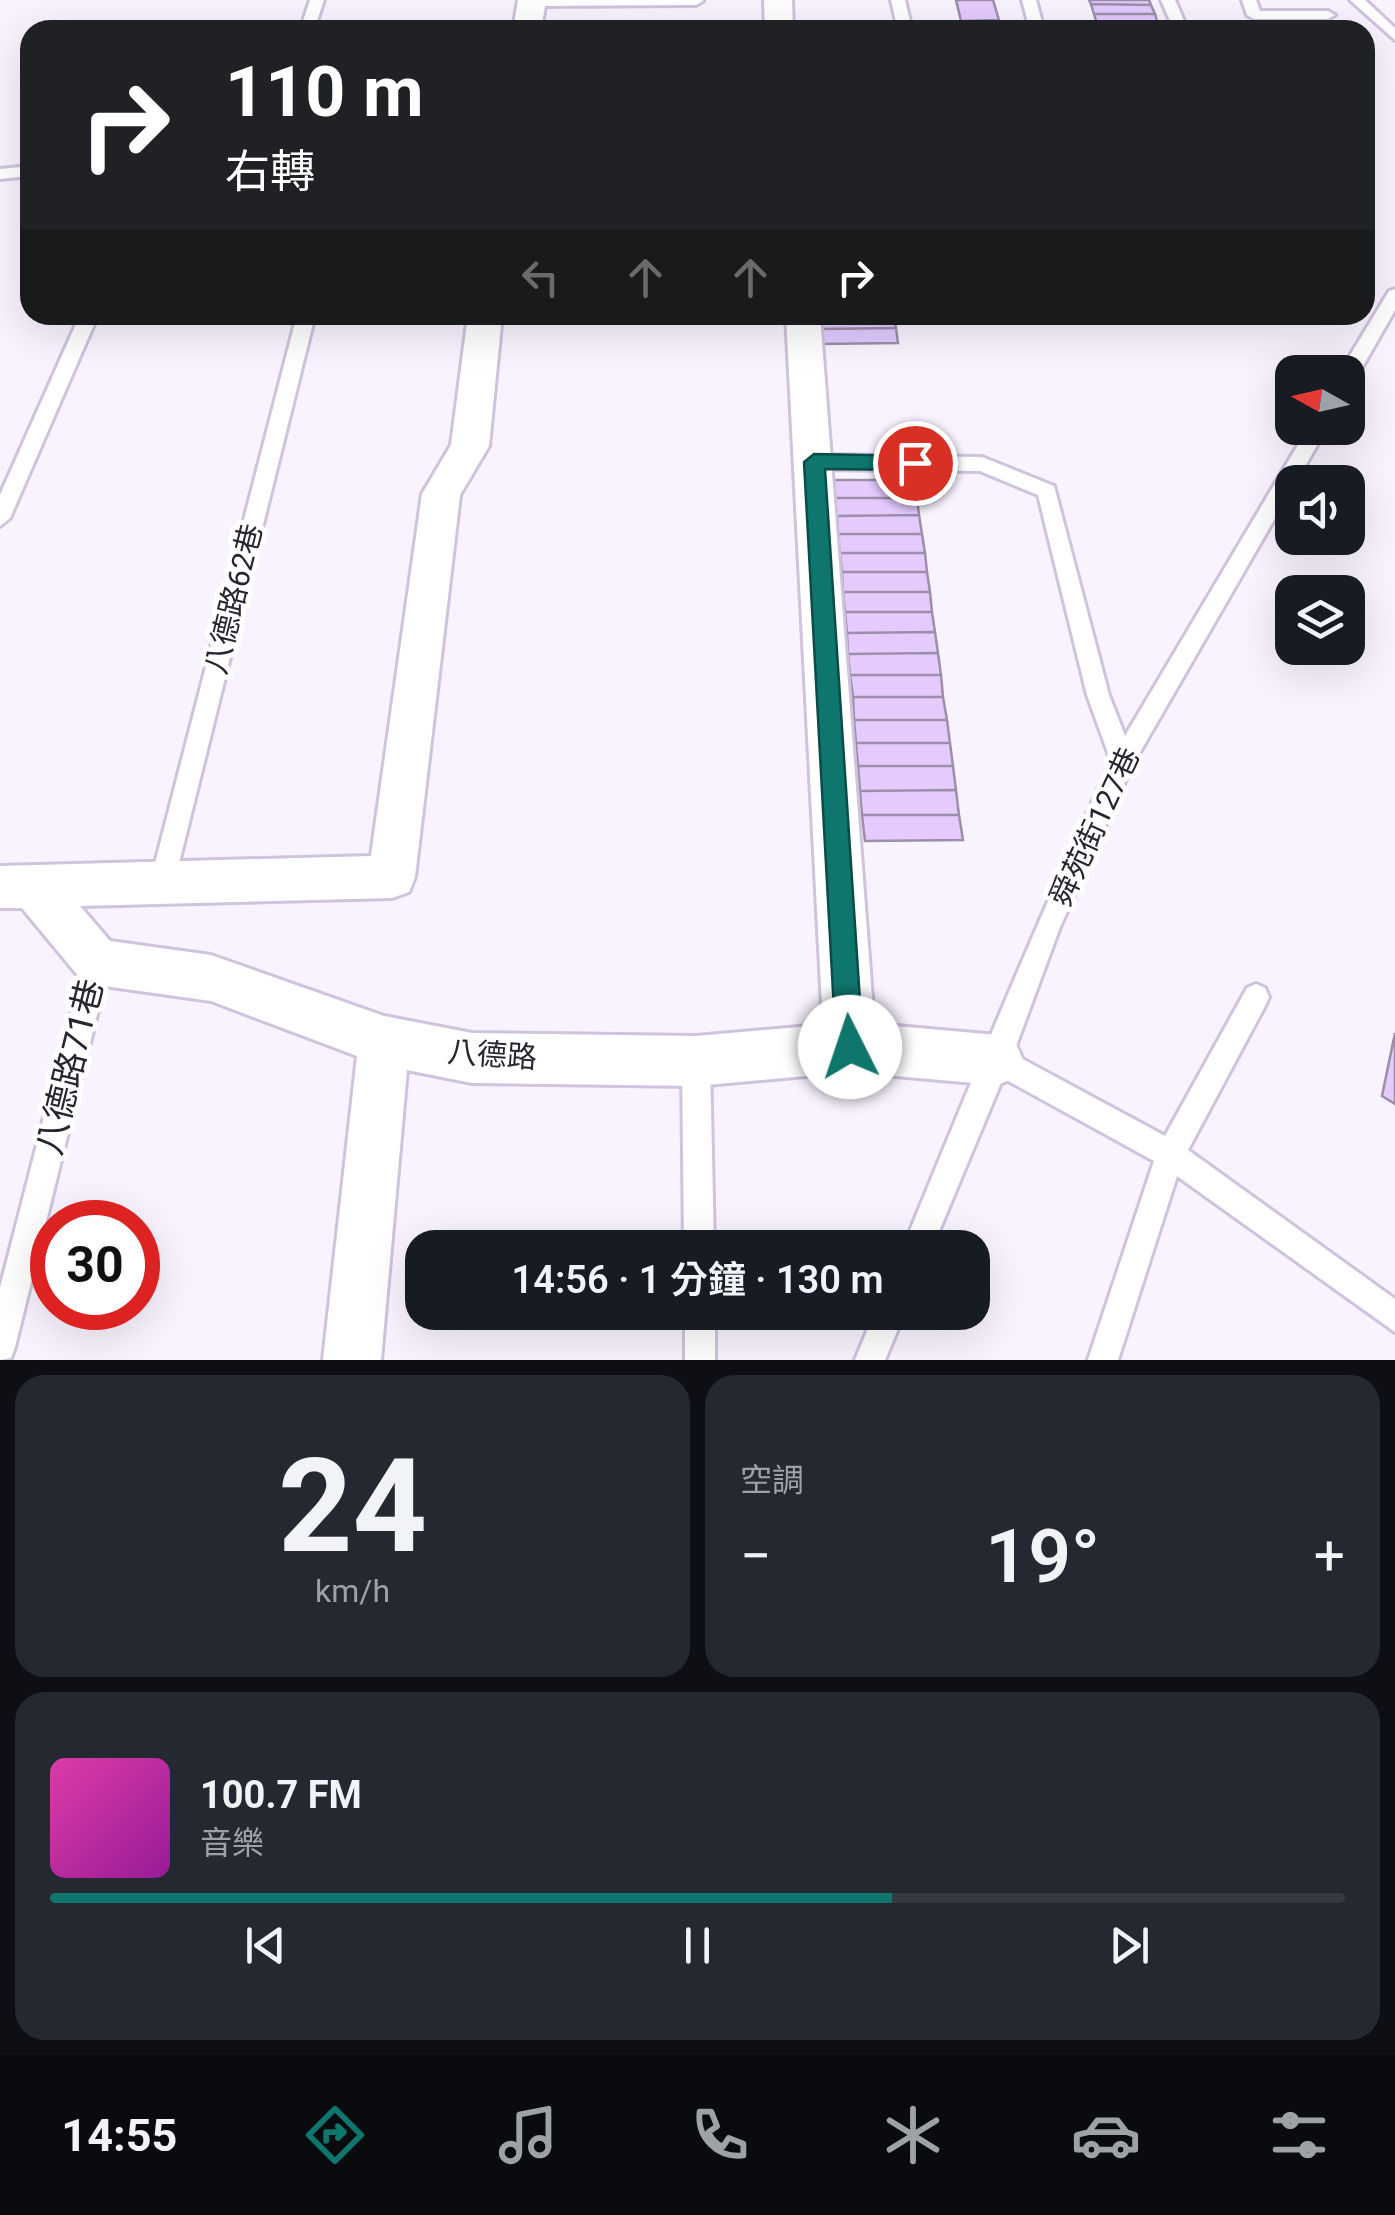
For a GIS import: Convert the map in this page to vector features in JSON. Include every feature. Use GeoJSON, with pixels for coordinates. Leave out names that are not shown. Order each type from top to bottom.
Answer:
{"type":"FeatureCollection","features":[{"type":"Feature","properties":{"kind":"street"},"geometry":{"type":"LineString","coordinates":[[16,887],[392,877],[441,494],[470,446],[484,325]]}},
{"type":"Feature","properties":{"kind":"street"},"geometry":{"type":"LineString","coordinates":[[804,325],[850,1047]]}},
{"type":"Feature","properties":{"kind":"street"},"geometry":{"type":"LineString","coordinates":[[16,887],[97,962]]}},
{"type":"Feature","properties":{"kind":"street","name":"八德路"},"geometry":{"type":"LineString","coordinates":[[97,962],[211,978],[384,1041],[472,1058],[696,1061],[850,1047],[997,1060]]}},
{"type":"Feature","properties":{"kind":"street"},"geometry":{"type":"LineString","coordinates":[[352,1360],[384,1041]]}},
{"type":"Feature","properties":{"kind":"lane"},"geometry":{"type":"LineString","coordinates":[[1249,0],[1254,15],[1328,14]]}},
{"type":"Feature","properties":{"kind":"lane"},"geometry":{"type":"LineString","coordinates":[[1323,20],[1345,0]]}},
{"type":"Feature","properties":{"kind":"lane"},"geometry":{"type":"LineString","coordinates":[[1358,0],[1395,36]]}},
{"type":"Feature","properties":{"kind":"lane"},"geometry":{"type":"LineString","coordinates":[[531,1],[696,1]]}},
{"type":"Feature","properties":{"kind":"lane"},"geometry":{"type":"LineString","coordinates":[[1360,355],[1395,295]]}},
{"type":"Feature","properties":{"kind":"lane"},"geometry":{"type":"LineString","coordinates":[[0,518],[85,325]]}},
{"type":"Feature","properties":{"kind":"lane","name":"八德路62巷"},"geometry":{"type":"LineString","coordinates":[[162,883],[303,325]]}},
{"type":"Feature","properties":{"kind":"lane","name":"舜苑街127巷"},"geometry":{"type":"LineString","coordinates":[[926,1230],[997,1060],[1047,927],[1123,761],[1306,445]]}},
{"type":"Feature","properties":{"kind":"lane"},"geometry":{"type":"LineString","coordinates":[[814,462],[982,464],[1047,491],[1098,695],[1123,761]]}},
{"type":"Feature","properties":{"kind":"lane","name":"八德路71巷"},"geometry":{"type":"LineString","coordinates":[[0,1346],[97,962]]}},
{"type":"Feature","properties":{"kind":"lane"},"geometry":{"type":"LineString","coordinates":[[1104,1360],[1170,1154],[1256,997]]}},
{"type":"Feature","properties":{"kind":"lane"},"geometry":{"type":"LineString","coordinates":[[997,1060],[1170,1154],[1395,1317]]}},
{"type":"Feature","properties":{"kind":"lane"},"geometry":{"type":"LineString","coordinates":[[696,1061],[699,1230]]}},
{"type":"Feature","properties":{"kind":"lane"},"geometry":{"type":"LineString","coordinates":[[700,1330],[700,1360]]}},
{"type":"Feature","properties":{"kind":"lane"},"geometry":{"type":"LineString","coordinates":[[870,1360],[882,1330]]}},
{"type":"Feature","properties":{"kind":"building"},"geometry":{"type":"Polygon","coordinates":[[[956,0],[993,0],[999,20],[961,20],[956,0]]]}},
{"type":"Feature","properties":{"kind":"building"},"geometry":{"type":"Polygon","coordinates":[[[1089,0],[1149,0],[1151,5],[1091,4],[1089,0]]]}},
{"type":"Feature","properties":{"kind":"building"},"geometry":{"type":"Polygon","coordinates":[[[1091,4],[1151,5],[1155,14],[1094,14],[1091,4]]]}},
{"type":"Feature","properties":{"kind":"building"},"geometry":{"type":"Polygon","coordinates":[[[1094,14],[1155,14],[1157,20],[1096,20],[1094,14]]]}},
{"type":"Feature","properties":{"kind":"building"},"geometry":{"type":"Polygon","coordinates":[[[817,325],[896,328],[817,329],[817,325]]]}},
{"type":"Feature","properties":{"kind":"building"},"geometry":{"type":"Polygon","coordinates":[[[896,328],[898,343],[818,344],[817,329],[896,328]]]}},
{"type":"Feature","properties":{"kind":"building"},"geometry":{"type":"Polygon","coordinates":[[[834,480],[915,480],[917,498],[835,498],[834,480]]]}},
{"type":"Feature","properties":{"kind":"building"},"geometry":{"type":"Polygon","coordinates":[[[835,498],[917,498],[919,515],[837,516],[835,498]]]}},
{"type":"Feature","properties":{"kind":"building"},"geometry":{"type":"Polygon","coordinates":[[[919,515],[922,534],[838,534],[837,516],[919,515]]]}},
{"type":"Feature","properties":{"kind":"building"},"geometry":{"type":"Polygon","coordinates":[[[838,534],[922,534],[925,553],[840,553],[838,534]]]}},
{"type":"Feature","properties":{"kind":"building"},"geometry":{"type":"Polygon","coordinates":[[[840,553],[925,553],[927,572],[842,572],[840,553]]]}},
{"type":"Feature","properties":{"kind":"building"},"geometry":{"type":"Polygon","coordinates":[[[842,572],[927,572],[930,592],[843,592],[842,572]]]}},
{"type":"Feature","properties":{"kind":"building"},"geometry":{"type":"Polygon","coordinates":[[[843,592],[930,592],[932,612],[845,612],[843,592]]]}},
{"type":"Feature","properties":{"kind":"building"},"geometry":{"type":"Polygon","coordinates":[[[845,612],[932,612],[935,632],[847,633],[845,612]]]}},
{"type":"Feature","properties":{"kind":"building"},"geometry":{"type":"Polygon","coordinates":[[[935,632],[938,653],[848,654],[847,633],[935,632]]]}},
{"type":"Feature","properties":{"kind":"building"},"geometry":{"type":"Polygon","coordinates":[[[938,653],[941,675],[850,675],[848,654],[938,653]]]}},
{"type":"Feature","properties":{"kind":"building"},"geometry":{"type":"Polygon","coordinates":[[[850,675],[941,675],[943,697],[853,697],[850,675]]]}},
{"type":"Feature","properties":{"kind":"building"},"geometry":{"type":"Polygon","coordinates":[[[853,697],[943,697],[947,720],[854,720],[853,697]]]}},
{"type":"Feature","properties":{"kind":"building"},"geometry":{"type":"Polygon","coordinates":[[[854,720],[947,720],[950,743],[856,743],[854,720]]]}},
{"type":"Feature","properties":{"kind":"building"},"geometry":{"type":"Polygon","coordinates":[[[856,743],[950,743],[953,766],[858,766],[856,743]]]}},
{"type":"Feature","properties":{"kind":"building"},"geometry":{"type":"Polygon","coordinates":[[[858,766],[953,766],[956,790],[860,791],[858,766]]]}},
{"type":"Feature","properties":{"kind":"building"},"geometry":{"type":"Polygon","coordinates":[[[956,790],[959,815],[862,815],[860,791],[956,790]]]}},
{"type":"Feature","properties":{"kind":"building"},"geometry":{"type":"Polygon","coordinates":[[[862,815],[959,815],[963,840],[865,841],[862,815]]]}},
{"type":"Feature","properties":{"kind":"building"},"geometry":{"type":"Polygon","coordinates":[[[1395,1033],[1395,1104],[1382,1096],[1395,1033]]]}},
{"type":"Feature","properties":{"kind":"route"},"geometry":{"type":"LineString","coordinates":[[850,1047],[814,462],[915,463]]}}]}
